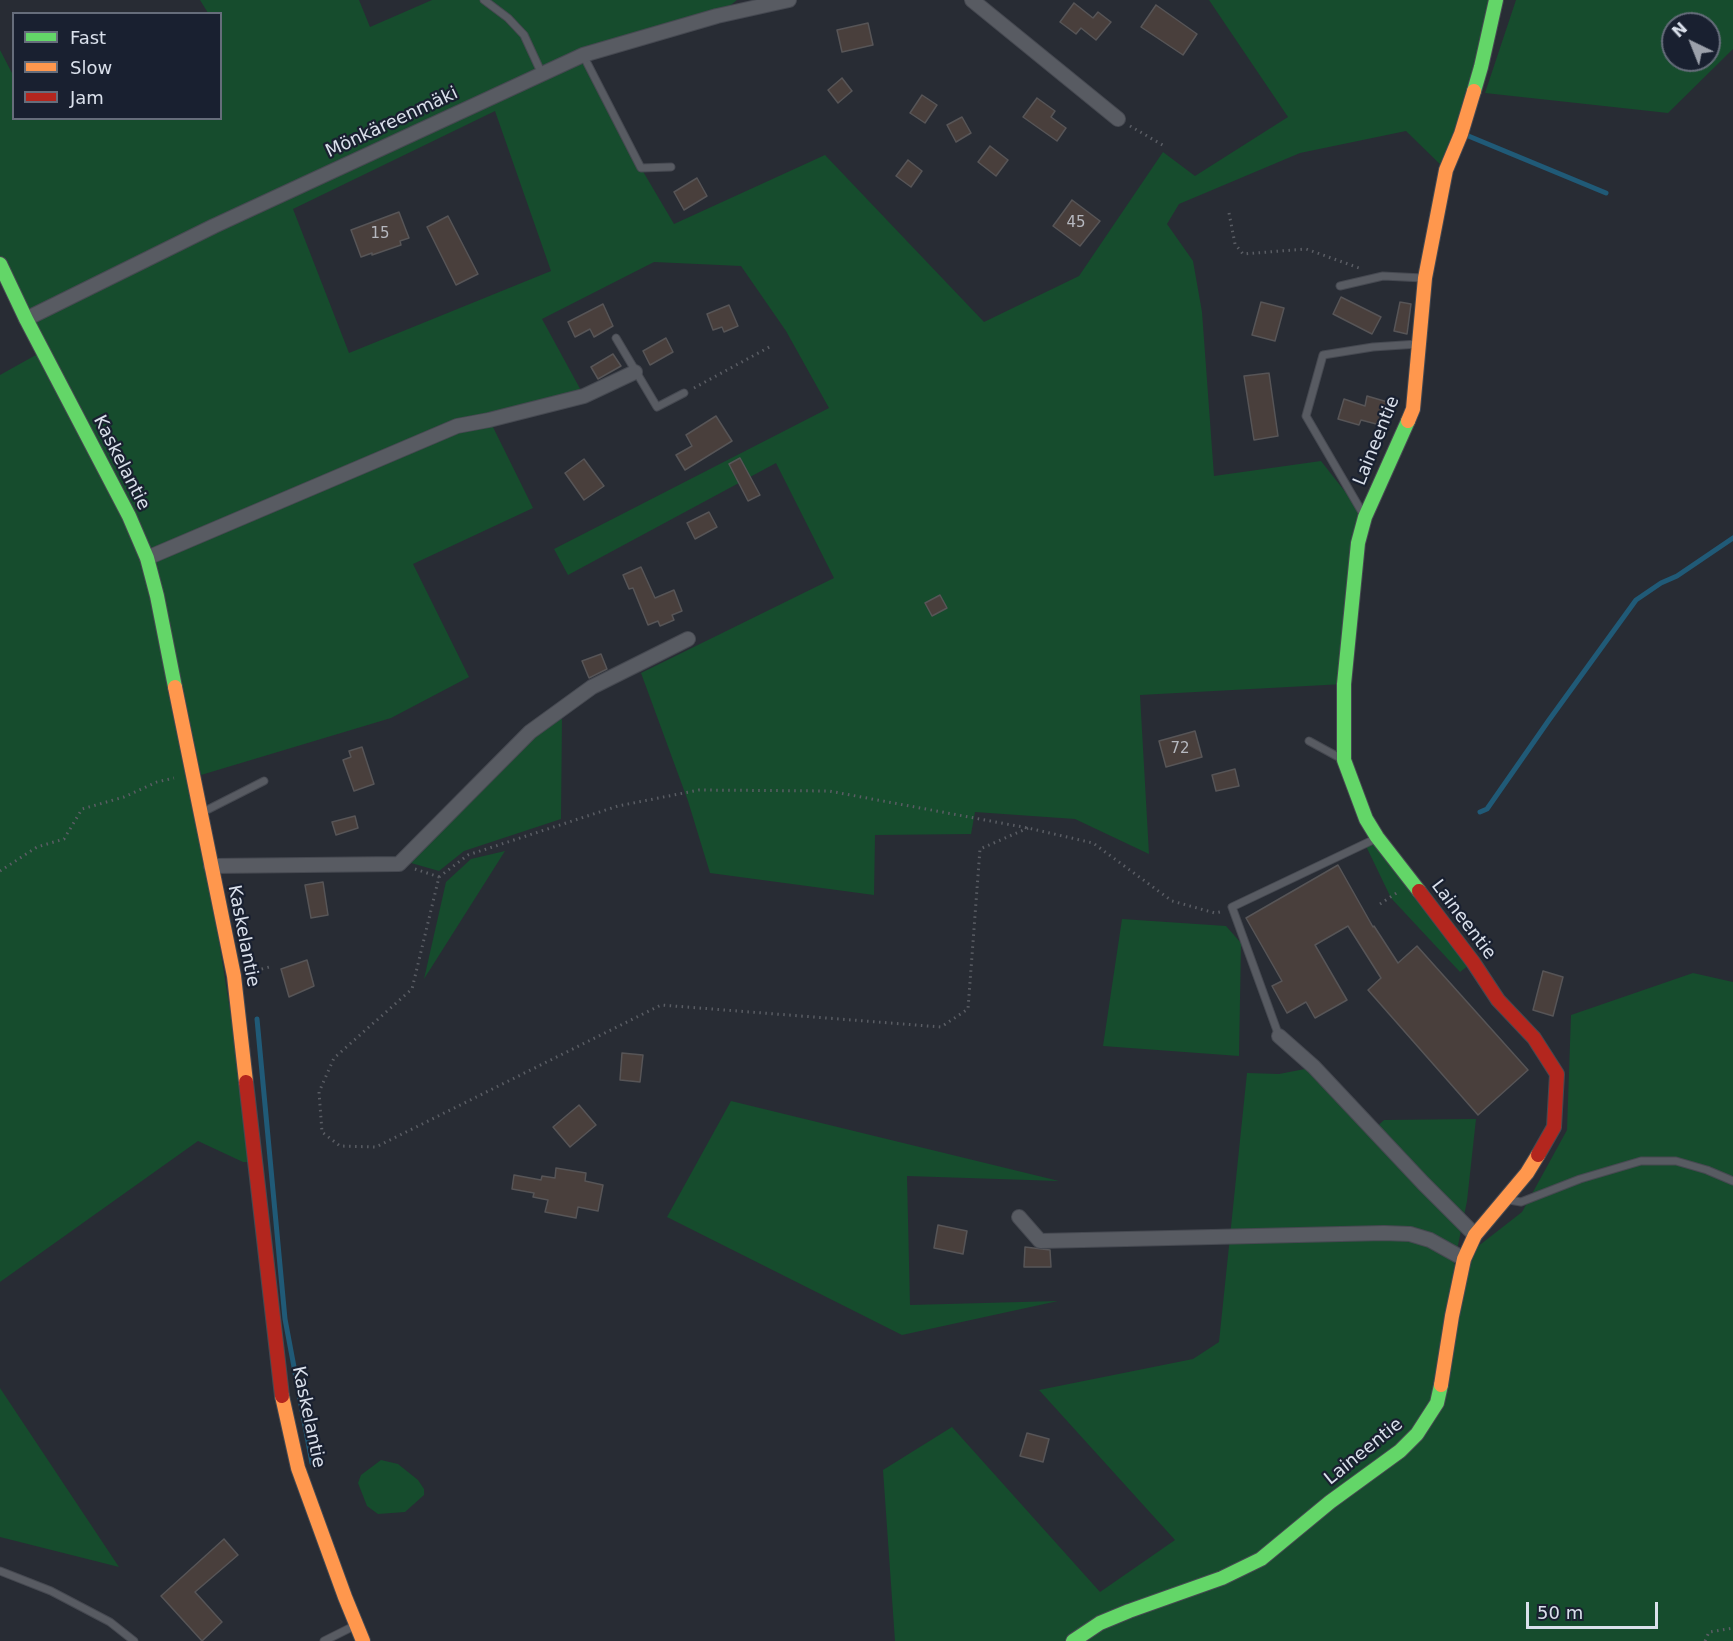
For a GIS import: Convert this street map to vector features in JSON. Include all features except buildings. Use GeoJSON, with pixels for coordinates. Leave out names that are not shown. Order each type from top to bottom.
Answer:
{"type":"FeatureCollection","features":[{"type":"Feature","properties":{"kind":"street","name":"Mönkäreenmäki"},"geometry":{"type":"LineString","coordinates":[[26,319],[214,226],[583,55],[717,16],[789,0]]}},
{"type":"Feature","properties":{"kind":"street"},"geometry":{"type":"LineString","coordinates":[[972,0],[1118,119]]}},
{"type":"Feature","properties":{"kind":"street","name":"Laineentie"},"geometry":{"type":"LineString","coordinates":[[1073,1641],[1100,1623],[1222,1578],[1261,1559],[1330,1502],[1400,1451],[1417,1434],[1437,1402],[1464,1259],[1475,1235],[1527,1173],[1554,1127],[1557,1074],[1534,1038],[1498,1000],[1473,962],[1377,837],[1366,819],[1344,760],[1344,684],[1358,543],[1365,517],[1413,409],[1425,278],[1446,170],[1461,134],[1481,67],[1496,0]]}},
{"type":"Feature","properties":{"kind":"street","name":"Kaskelantie"},"geometry":{"type":"LineString","coordinates":[[0,264],[26,319],[129,516],[147,558],[158,596],[190,767],[234,976],[282,1400],[298,1468],[363,1641]]}},
{"type":"Feature","properties":{"kind":"street"},"geometry":{"type":"LineString","coordinates":[[147,558],[457,426],[584,396],[635,372]]}},
{"type":"Feature","properties":{"kind":"street"},"geometry":{"type":"LineString","coordinates":[[211,866],[399,864],[530,732],[592,687],[688,639]]}},
{"type":"Feature","properties":{"kind":"street"},"geometry":{"type":"LineString","coordinates":[[1279,1036],[1314,1067],[1475,1235]]}},
{"type":"Feature","properties":{"kind":"street"},"geometry":{"type":"LineString","coordinates":[[1019,1217],[1040,1240],[1410,1234],[1430,1240],[1464,1259]]}},
{"type":"Feature","properties":{"kind":"lane"},"geometry":{"type":"LineString","coordinates":[[484,0],[508,18],[524,35],[542,74]]}},
{"type":"Feature","properties":{"kind":"lane"},"geometry":{"type":"LineString","coordinates":[[583,55],[641,168],[671,167]]}},
{"type":"Feature","properties":{"kind":"lane"},"geometry":{"type":"LineString","coordinates":[[1340,286],[1383,276],[1425,278]]}},
{"type":"Feature","properties":{"kind":"lane"},"geometry":{"type":"LineString","coordinates":[[616,338],[657,407],[684,393]]}},
{"type":"Feature","properties":{"kind":"lane"},"geometry":{"type":"LineString","coordinates":[[1365,517],[1306,416],[1323,355],[1373,347],[1420,344]]}},
{"type":"Feature","properties":{"kind":"lane"},"geometry":{"type":"LineString","coordinates":[[1309,741],[1344,760]]}},
{"type":"Feature","properties":{"kind":"lane"},"geometry":{"type":"LineString","coordinates":[[201,813],[264,781]]}},
{"type":"Feature","properties":{"kind":"lane"},"geometry":{"type":"LineString","coordinates":[[1279,1036],[1232,907],[1377,837]]}},
{"type":"Feature","properties":{"kind":"lane"},"geometry":{"type":"LineString","coordinates":[[1505,1200],[1521,1202],[1580,1179],[1641,1161],[1676,1161],[1733,1181]]}},
{"type":"Feature","properties":{"kind":"lane"},"geometry":{"type":"LineString","coordinates":[[0,1571],[51,1591],[90,1611],[110,1622],[134,1641]]}},
{"type":"Feature","properties":{"kind":"lane"},"geometry":{"type":"LineString","coordinates":[[324,1641],[356,1625]]}},
{"type":"Feature","properties":{"kind":"path"},"geometry":{"type":"LineString","coordinates":[[1118,119],[1166,147]]}},
{"type":"Feature","properties":{"kind":"path"},"geometry":{"type":"LineString","coordinates":[[1229,213],[1235,243],[1243,254],[1306,249],[1383,276]]}},
{"type":"Feature","properties":{"kind":"path"},"geometry":{"type":"LineString","coordinates":[[684,393],[773,345]]}},
{"type":"Feature","properties":{"kind":"path"},"geometry":{"type":"LineString","coordinates":[[0,871],[37,847],[64,839],[82,809],[124,797],[157,782],[174,778],[190,767]]}},
{"type":"Feature","properties":{"kind":"path"},"geometry":{"type":"LineString","coordinates":[[1028,828],[980,849],[968,1009],[941,1027],[661,1005],[376,1147],[340,1146],[322,1132],[319,1092],[334,1058],[412,990],[439,877],[468,855],[618,806],[699,790],[829,791],[1028,828],[1093,843],[1172,901],[1215,913],[1232,907]]}},
{"type":"Feature","properties":{"kind":"path"},"geometry":{"type":"LineString","coordinates":[[399,864],[439,877]]}},
{"type":"Feature","properties":{"kind":"path"},"geometry":{"type":"LineString","coordinates":[[1705,1641],[1709,1632],[1733,1628]]}},
{"type":"Feature","properties":{"kind":"green space"},"geometry":{"type":"Polygon","coordinates":[[[200,0],[359,0],[370,27],[432,0],[737,0],[717,16],[583,55],[641,168],[674,224],[825,155],[984,322],[1079,276],[1163,152],[1195,176],[1288,117],[1209,0],[1496,0],[1446,170],[1406,131],[1300,153],[1179,204],[1167,224],[1193,261],[1202,312],[1214,476],[1321,461],[1365,517],[1344,684],[1140,695],[1149,854],[1075,819],[975,812],[971,834],[875,835],[874,895],[710,873],[688,801],[641,673],[834,578],[776,463],[568,575],[554,549],[829,408],[786,331],[741,266],[654,262],[542,319],[584,396],[489,420],[147,558],[193,777],[254,1162],[243,1162],[198,1141],[0,1282],[0,375],[43,351],[0,264],[0,50],[12,73],[12,120],[222,120],[222,12],[207,12],[200,0]],[[495,111],[293,209],[349,353],[551,271],[495,111]]]}},
{"type":"Feature","properties":{"kind":"green space"},"geometry":{"type":"Polygon","coordinates":[[[1516,0],[1733,0],[1733,49],[1721,61],[1721,12],[1661,12],[1661,72],[1710,72],[1668,113],[1485,93],[1516,0]]]}},
{"type":"Feature","properties":{"kind":"green space"},"geometry":{"type":"Polygon","coordinates":[[[490,421],[533,508],[413,564],[469,677],[391,718],[201,775],[153,560],[458,427],[490,421]]]}},
{"type":"Feature","properties":{"kind":"green space"},"geometry":{"type":"Polygon","coordinates":[[[562,717],[561,819],[464,851],[439,871],[411,863],[533,737],[562,717]]]}},
{"type":"Feature","properties":{"kind":"green space"},"geometry":{"type":"Polygon","coordinates":[[[1377,837],[1473,962],[1460,972],[1391,898],[1365,844],[1377,837]]]}},
{"type":"Feature","properties":{"kind":"green space"},"geometry":{"type":"Polygon","coordinates":[[[505,851],[424,979],[446,882],[471,859],[505,851]]]}},
{"type":"Feature","properties":{"kind":"green space"},"geometry":{"type":"Polygon","coordinates":[[[1122,919],[1226,926],[1241,943],[1239,1056],[1103,1046],[1122,919]]]}},
{"type":"Feature","properties":{"kind":"green space"},"geometry":{"type":"Polygon","coordinates":[[[1693,973],[1733,982],[1733,1641],[895,1641],[883,1470],[952,1427],[1100,1592],[1175,1540],[1039,1390],[1193,1359],[1219,1342],[1247,1073],[1279,1074],[1310,1068],[1368,1135],[1384,1120],[1476,1119],[1467,1201],[1454,1265],[1522,1212],[1567,1130],[1571,1015],[1693,973]]]}},
{"type":"Feature","properties":{"kind":"green space"},"geometry":{"type":"Polygon","coordinates":[[[731,1101],[1059,1181],[907,1176],[910,1305],[1058,1301],[902,1335],[667,1217],[731,1101]]]}},
{"type":"Feature","properties":{"kind":"green space"},"geometry":{"type":"Polygon","coordinates":[[[0,1388],[119,1567],[0,1537],[0,1388]]]}},
{"type":"Feature","properties":{"kind":"green space"},"geometry":{"type":"Polygon","coordinates":[[[381,1460],[398,1464],[418,1480],[424,1489],[424,1495],[405,1512],[378,1514],[367,1506],[358,1483],[361,1475],[381,1460]]]}},
{"type":"Feature","properties":{"kind":"waterway"},"geometry":{"type":"LineString","coordinates":[[1466,135],[1606,193]]}},
{"type":"Feature","properties":{"kind":"waterway"},"geometry":{"type":"LineString","coordinates":[[1480,812],[1487,809],[1636,600],[1661,583],[1677,576],[1733,538]]}},
{"type":"Feature","properties":{"kind":"waterway"},"geometry":{"type":"LineString","coordinates":[[257,1019],[285,1319],[312,1463]]}},
{"type":"Feature","properties":{"kind":"traffic: fast"},"geometry":{"type":"LineString","coordinates":[[1474,91],[1496,0]]}},
{"type":"Feature","properties":{"kind":"traffic: fast"},"geometry":{"type":"LineString","coordinates":[[0,264],[26,319],[129,516],[147,558],[175,687]]}},
{"type":"Feature","properties":{"kind":"traffic: fast"},"geometry":{"type":"LineString","coordinates":[[1408,421],[1365,517],[1358,543],[1344,684],[1344,760],[1366,819],[1377,837],[1419,891]]}},
{"type":"Feature","properties":{"kind":"traffic: fast"},"geometry":{"type":"LineString","coordinates":[[1073,1641],[1100,1623],[1222,1578],[1261,1559],[1330,1502],[1400,1451],[1417,1434],[1437,1403],[1441,1385]]}},
{"type":"Feature","properties":{"kind":"traffic: slow"},"geometry":{"type":"LineString","coordinates":[[1408,421],[1413,409],[1425,278],[1446,170],[1461,134],[1474,91]]}},
{"type":"Feature","properties":{"kind":"traffic: slow"},"geometry":{"type":"LineString","coordinates":[[175,687],[234,976],[246,1082]]}},
{"type":"Feature","properties":{"kind":"traffic: slow"},"geometry":{"type":"LineString","coordinates":[[1441,1385],[1464,1259],[1475,1235],[1527,1173],[1538,1155]]}},
{"type":"Feature","properties":{"kind":"traffic: slow"},"geometry":{"type":"LineString","coordinates":[[282,1396],[298,1468],[363,1641]]}},
{"type":"Feature","properties":{"kind":"traffic: jam"},"geometry":{"type":"LineString","coordinates":[[1419,891],[1473,962],[1498,1000],[1534,1038],[1557,1074],[1554,1127],[1538,1155]]}},
{"type":"Feature","properties":{"kind":"traffic: jam"},"geometry":{"type":"LineString","coordinates":[[246,1082],[282,1396]]}}]}
